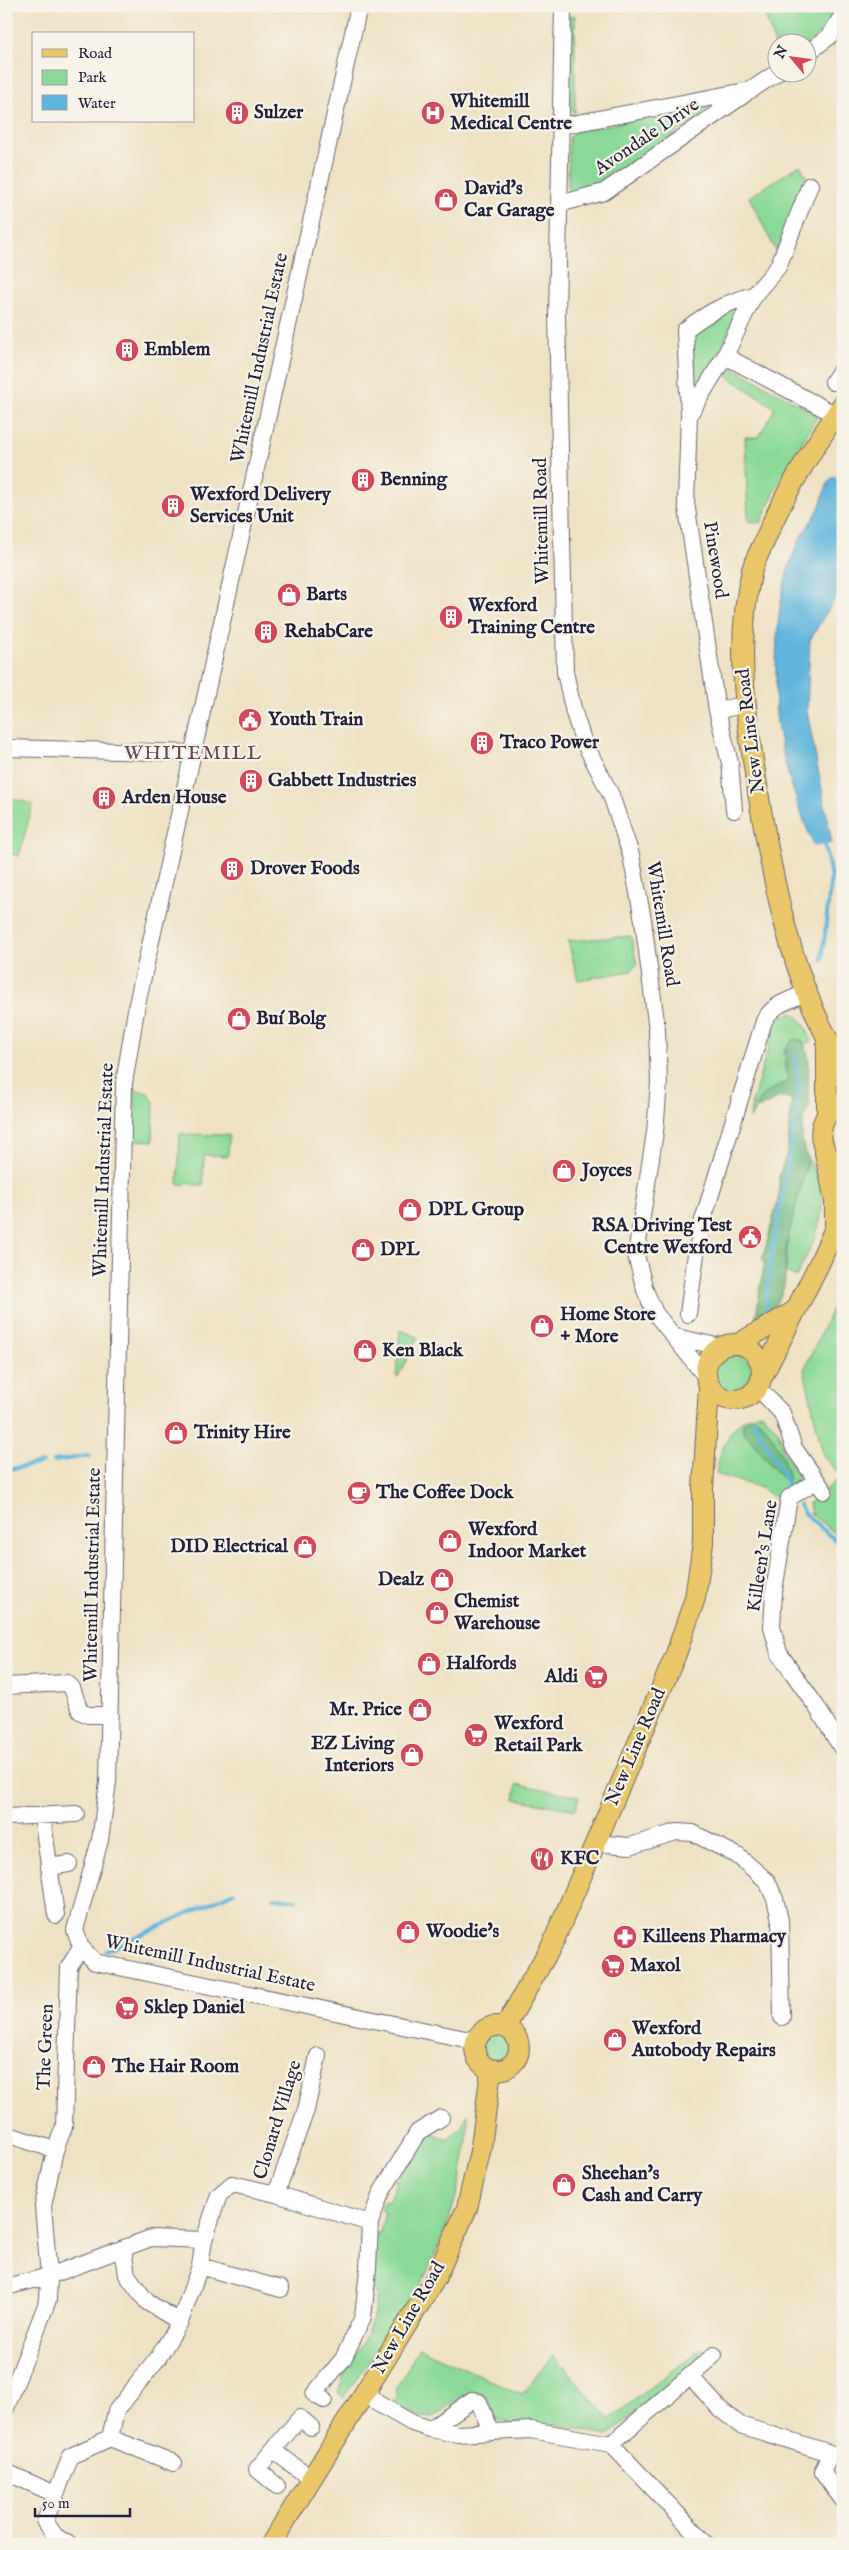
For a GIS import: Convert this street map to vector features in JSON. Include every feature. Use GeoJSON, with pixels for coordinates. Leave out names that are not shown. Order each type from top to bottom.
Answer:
{"type":"FeatureCollection","features":[{"type":"Feature","properties":{"kind":"main road","name":"New Line Road"},"geometry":{"type":"LineString","coordinates":[[839,410],[798,473],[771,524],[753,569],[743,659],[745,705],[771,869],[807,992],[827,1041],[843,1064]]}},
{"type":"Feature","properties":{"kind":"main road","name":"New Line Road"},"geometry":{"type":"LineString","coordinates":[[705,1449],[723,1417],[753,1388],[819,1264],[839,1217],[821,1141],[822,1128],[827,1116],[827,1041]]}},
{"type":"Feature","properties":{"kind":"main road"},"geometry":{"type":"LineString","coordinates":[[827,1116],[835,1106],[843,1102]]}},
{"type":"Feature","properties":{"kind":"main road"},"geometry":{"type":"LineString","coordinates":[[825,1153],[833,1163],[843,1170]]}},
{"type":"Feature","properties":{"kind":"main road"},"geometry":{"type":"LineString","coordinates":[[730,1345],[754,1352],[759,1360],[753,1388],[723,1398],[708,1382],[709,1359],[730,1345],[795,1311]]}},
{"type":"Feature","properties":{"kind":"main road","name":"New Line Road"},"geometry":{"type":"LineString","coordinates":[[505,2027],[552,1945],[676,1654],[695,1598],[703,1544],[708,1382]]}},
{"type":"Feature","properties":{"kind":"main road"},"geometry":{"type":"LineString","coordinates":[[490,2026],[505,2027],[516,2037],[519,2044],[518,2056],[506,2068],[491,2070],[479,2062],[476,2056],[475,2041],[490,2026]]}},
{"type":"Feature","properties":{"kind":"main road","name":"New Line Road"},"geometry":{"type":"LineString","coordinates":[[270,2544],[435,2279],[467,2208],[481,2147],[491,2070]]}},
{"type":"Feature","properties":{"kind":"street","name":"Whitemill Industrial Estate"},"geometry":{"type":"LineString","coordinates":[[359,6],[269,401],[137,1004],[124,1083],[108,1782],[100,1840],[75,1930],[81,1947],[94,1962],[475,2041]]}},
{"type":"Feature","properties":{"kind":"street","name":"Whitemill Road"},"geometry":{"type":"LineString","coordinates":[[563,6],[558,349],[565,672],[574,714],[583,740],[611,795],[631,855],[643,920],[657,1030],[659,1083],[655,1132],[636,1254],[645,1290],[656,1313],[708,1382]]}},
{"type":"Feature","properties":{"kind":"street"},"geometry":{"type":"LineString","coordinates":[[816,46],[830,36],[843,14]]}},
{"type":"Feature","properties":{"kind":"street","name":"Avondale Drive"},"geometry":{"type":"LineString","coordinates":[[559,204],[604,192],[766,80]]}},
{"type":"Feature","properties":{"kind":"street","name":"Avondale Drive"},"geometry":{"type":"LineString","coordinates":[[561,126],[751,90]]}},
{"type":"Feature","properties":{"kind":"street","name":"Pinewood"},"geometry":{"type":"LineString","coordinates":[[689,415],[725,356],[754,295],[778,268],[810,184]]}},
{"type":"Feature","properties":{"kind":"street","name":"Pinewood"},"geometry":{"type":"LineString","coordinates":[[734,810],[730,763],[717,710],[686,502],[689,415],[685,330],[704,315],[730,302],[754,295]]}},
{"type":"Feature","properties":{"kind":"street"},"geometry":{"type":"LineString","coordinates":[[725,356],[839,410]]}},
{"type":"Feature","properties":{"kind":"street"},"geometry":{"type":"LineString","coordinates":[[833,382],[843,367]]}},
{"type":"Feature","properties":{"kind":"street"},"geometry":{"type":"LineString","coordinates":[[717,710],[745,705]]}},
{"type":"Feature","properties":{"kind":"street"},"geometry":{"type":"LineString","coordinates":[[6,748],[193,753]]}},
{"type":"Feature","properties":{"kind":"street"},"geometry":{"type":"LineString","coordinates":[[688,1314],[696,1254],[703,1220],[764,1021],[769,1012],[777,1005],[807,992]]}},
{"type":"Feature","properties":{"kind":"street"},"geometry":{"type":"LineString","coordinates":[[676,1338],[730,1345]]}},
{"type":"Feature","properties":{"kind":"street","name":"Killeen's Lane"},"geometry":{"type":"LineString","coordinates":[[753,1388],[782,1413],[794,1448],[820,1486],[789,1498],[774,1591],[772,1627],[780,1653],[843,1750]]}},
{"type":"Feature","properties":{"kind":"street"},"geometry":{"type":"LineString","coordinates":[[6,1686],[67,1683],[72,1688],[80,1711],[88,1715],[110,1715]]}},
{"type":"Feature","properties":{"kind":"street"},"geometry":{"type":"LineString","coordinates":[[6,1817],[76,1814]]}},
{"type":"Feature","properties":{"kind":"street"},"geometry":{"type":"LineString","coordinates":[[42,1815],[56,1915]]}},
{"type":"Feature","properties":{"kind":"street"},"geometry":{"type":"LineString","coordinates":[[595,1843],[630,1846],[676,1832],[693,1833],[738,1856],[767,1881],[775,1900],[780,1920],[782,2017]]}},
{"type":"Feature","properties":{"kind":"street"},"geometry":{"type":"LineString","coordinates":[[49,1867],[69,1864]]}},
{"type":"Feature","properties":{"kind":"street","name":"The Green"},"geometry":{"type":"LineString","coordinates":[[49,2276],[43,2206],[55,2150],[64,2127],[69,1967],[81,1947]]}},
{"type":"Feature","properties":{"kind":"street","name":"Clonard Village"},"geometry":{"type":"LineString","coordinates":[[276,2194],[306,2110],[318,2056]]}},
{"type":"Feature","properties":{"kind":"street"},"geometry":{"type":"LineString","coordinates":[[324,2400],[314,2394],[343,2359],[363,2318],[370,2223],[381,2193],[418,2132],[441,2118]]}},
{"type":"Feature","properties":{"kind":"street"},"geometry":{"type":"LineString","coordinates":[[6,2134],[55,2150]]}},
{"type":"Feature","properties":{"kind":"street","name":"Clonard Village"},"geometry":{"type":"LineString","coordinates":[[110,2438],[116,2411],[158,2358],[180,2322],[200,2266],[204,2240],[219,2195],[232,2184],[276,2194],[370,2223]]}},
{"type":"Feature","properties":{"kind":"street"},"geometry":{"type":"LineString","coordinates":[[6,2287],[49,2276],[151,2238],[204,2240]]}},
{"type":"Feature","properties":{"kind":"street"},"geometry":{"type":"LineString","coordinates":[[123,2248],[127,2275],[147,2302],[180,2322]]}},
{"type":"Feature","properties":{"kind":"street"},"geometry":{"type":"LineString","coordinates":[[200,2266],[281,2289]]}},
{"type":"Feature","properties":{"kind":"street"},"geometry":{"type":"LineString","coordinates":[[6,2408],[48,2300],[49,2276]]}},
{"type":"Feature","properties":{"kind":"street"},"geometry":{"type":"LineString","coordinates":[[611,2444],[691,2377],[714,2355]]}},
{"type":"Feature","properties":{"kind":"street"},"geometry":{"type":"LineString","coordinates":[[691,2377],[720,2409],[740,2425],[835,2455]]}},
{"type":"Feature","properties":{"kind":"street"},"geometry":{"type":"LineString","coordinates":[[366,2391],[381,2405],[412,2423],[430,2429],[458,2434],[531,2430],[611,2444],[706,2544]]}},
{"type":"Feature","properties":{"kind":"street"},"geometry":{"type":"LineString","coordinates":[[430,2429],[472,2400],[479,2402],[491,2431]]}},
{"type":"Feature","properties":{"kind":"street"},"geometry":{"type":"LineString","coordinates":[[277,2486],[257,2469],[300,2418],[311,2427]]}},
{"type":"Feature","properties":{"kind":"street"},"geometry":{"type":"LineString","coordinates":[[68,2544],[55,2536],[45,2520],[71,2456],[110,2438],[174,2463]]}},
{"type":"Feature","properties":{"kind":"street"},"geometry":{"type":"LineString","coordinates":[[273,2450],[310,2478]]}},
{"type":"Feature","properties":{"kind":"street"},"geometry":{"type":"LineString","coordinates":[[835,2455],[827,2461],[822,2472],[843,2500]]}},
{"type":"Feature","properties":{"kind":"street"},"geometry":{"type":"LineString","coordinates":[[6,2472],[56,2494]]}},
{"type":"Feature","properties":{"kind":"green space"},"geometry":{"type":"Polygon","coordinates":[[[819,6],[818,11],[832,16],[825,28],[816,38],[816,32],[771,32],[762,7],[819,6]]]}},
{"type":"Feature","properties":{"kind":"green space"},"geometry":{"type":"Polygon","coordinates":[[[569,16],[575,16],[575,113],[569,107],[569,16]]]}},
{"type":"Feature","properties":{"kind":"green space"},"geometry":{"type":"Polygon","coordinates":[[[702,106],[707,107],[708,112],[594,189],[580,194],[570,191],[568,187],[569,139],[573,132],[702,106]]]}},
{"type":"Feature","properties":{"kind":"green space"},"geometry":{"type":"Polygon","coordinates":[[[800,165],[806,176],[796,197],[796,208],[776,251],[749,197],[800,165]]]}},
{"type":"Feature","properties":{"kind":"green space"},"geometry":{"type":"Polygon","coordinates":[[[740,303],[722,346],[693,394],[693,336],[699,325],[740,303]]]}},
{"type":"Feature","properties":{"kind":"green space"},"geometry":{"type":"Polygon","coordinates":[[[732,367],[818,415],[775,490],[761,523],[748,521],[745,437],[759,437],[775,408],[724,374],[732,367]]]}},
{"type":"Feature","properties":{"kind":"green space"},"geometry":{"type":"Polygon","coordinates":[[[6,797],[33,804],[19,856],[6,852],[6,797]]]}},
{"type":"Feature","properties":{"kind":"green space"},"geometry":{"type":"Polygon","coordinates":[[[631,936],[637,964],[631,971],[578,980],[568,941],[631,936]]]}},
{"type":"Feature","properties":{"kind":"green space"},"geometry":{"type":"Polygon","coordinates":[[[792,1013],[804,1025],[811,1042],[805,1044],[802,1040],[784,1049],[788,1081],[762,1095],[750,1120],[752,1103],[775,1025],[782,1016],[792,1013]]]}},
{"type":"Feature","properties":{"kind":"green space"},"geometry":{"type":"Polygon","coordinates":[[[795,1039],[802,1040],[808,1059],[810,1102],[803,1122],[802,1133],[804,1149],[808,1159],[789,1234],[782,1293],[768,1312],[755,1321],[765,1260],[762,1260],[779,1196],[779,1176],[787,1152],[792,1099],[780,1097],[760,1108],[756,1108],[764,1095],[788,1081],[785,1052],[790,1043],[795,1039]]]}},
{"type":"Feature","properties":{"kind":"green space"},"geometry":{"type":"Polygon","coordinates":[[[135,1090],[148,1093],[154,1102],[153,1141],[133,1140],[135,1090]]]}},
{"type":"Feature","properties":{"kind":"green space"},"geometry":{"type":"Polygon","coordinates":[[[180,1134],[229,1135],[228,1156],[204,1155],[203,1185],[178,1184],[180,1134]]]}},
{"type":"Feature","properties":{"kind":"green space"},"geometry":{"type":"Polygon","coordinates":[[[808,1159],[821,1190],[822,1205],[820,1219],[811,1247],[796,1277],[786,1272],[788,1236],[808,1159]]]}},
{"type":"Feature","properties":{"kind":"green space"},"geometry":{"type":"Polygon","coordinates":[[[843,1285],[843,1540],[811,1514],[809,1503],[841,1477],[823,1455],[804,1370],[843,1285]]]}},
{"type":"Feature","properties":{"kind":"green space"},"geometry":{"type":"Polygon","coordinates":[[[400,1330],[418,1337],[398,1377],[396,1376],[400,1330]]]}},
{"type":"Feature","properties":{"kind":"green space"},"geometry":{"type":"Polygon","coordinates":[[[732,1353],[739,1354],[745,1359],[750,1365],[750,1379],[745,1385],[739,1390],[732,1391],[725,1390],[719,1385],[714,1379],[713,1372],[714,1365],[719,1359],[725,1354],[732,1353]]]}},
{"type":"Feature","properties":{"kind":"green space"},"geometry":{"type":"Polygon","coordinates":[[[763,1413],[778,1431],[784,1451],[800,1479],[777,1499],[761,1488],[716,1474],[724,1444],[729,1435],[743,1420],[752,1415],[763,1413]]]}},
{"type":"Feature","properties":{"kind":"green space"},"geometry":{"type":"Polygon","coordinates":[[[753,1417],[766,1427],[772,1436],[786,1466],[788,1483],[743,1431],[743,1423],[753,1417]]]}},
{"type":"Feature","properties":{"kind":"green space"},"geometry":{"type":"Polygon","coordinates":[[[517,1784],[579,1796],[576,1810],[515,1799],[517,1784]]]}},
{"type":"Feature","properties":{"kind":"green space"},"geometry":{"type":"Polygon","coordinates":[[[496,2033],[507,2037],[511,2048],[507,2059],[496,2063],[485,2059],[481,2048],[485,2037],[496,2033]]]}},
{"type":"Feature","properties":{"kind":"green space"},"geometry":{"type":"Polygon","coordinates":[[[468,2113],[465,2155],[461,2177],[442,2239],[416,2294],[343,2398],[339,2394],[344,2374],[362,2345],[373,2319],[377,2294],[373,2293],[376,2233],[380,2233],[385,2212],[381,2210],[385,2201],[389,2202],[397,2182],[393,2180],[399,2179],[410,2160],[408,2154],[413,2157],[425,2139],[422,2136],[431,2132],[448,2140],[462,2126],[468,2113]]]}},
{"type":"Feature","properties":{"kind":"green space"},"geometry":{"type":"Polygon","coordinates":[[[419,2348],[522,2394],[553,2355],[610,2419],[701,2349],[710,2352],[607,2435],[552,2424],[506,2424],[506,2421],[498,2420],[485,2396],[476,2393],[468,2393],[460,2397],[439,2414],[431,2417],[415,2415],[394,2402],[398,2395],[395,2390],[419,2348]]]}},
{"type":"Feature","properties":{"kind":"water"},"geometry":{"type":"Polygon","coordinates":[[[833,477],[843,478],[843,585],[810,640],[807,711],[832,843],[814,846],[790,782],[778,732],[776,715],[777,641],[780,606],[787,572],[802,536],[816,514],[828,484],[833,477]]]}},
{"type":"Feature","properties":{"kind":"waterway"},"geometry":{"type":"LineString","coordinates":[[822,960],[831,877],[824,841]]}},
{"type":"Feature","properties":{"kind":"waterway"},"geometry":{"type":"LineString","coordinates":[[766,1308],[770,1264],[800,1093],[795,1053]]}},
{"type":"Feature","properties":{"kind":"waterway"},"geometry":{"type":"LineString","coordinates":[[754,1421],[788,1485]]}},
{"type":"Feature","properties":{"kind":"waterway"},"geometry":{"type":"LineString","coordinates":[[54,1461],[89,1456]]}},
{"type":"Feature","properties":{"kind":"waterway"},"geometry":{"type":"LineString","coordinates":[[6,1470],[42,1463]]}},
{"type":"Feature","properties":{"kind":"waterway"},"geometry":{"type":"LineString","coordinates":[[799,1505],[804,1513],[843,1547]]}},
{"type":"Feature","properties":{"kind":"waterway"},"geometry":{"type":"LineString","coordinates":[[106,1951],[234,1892]]}},
{"type":"Feature","properties":{"kind":"waterway"},"geometry":{"type":"LineString","coordinates":[[273,1898],[296,1900]]}},
{"type":"Feature","properties":{"kind":"place","name":"Sulzer"},"geometry":{"type":"Point","coordinates":[237,113]}},
{"type":"Feature","properties":{"kind":"place","name":"Whitemill Medical Centre"},"geometry":{"type":"Point","coordinates":[433,113]}},
{"type":"Feature","properties":{"kind":"place","name":"David's Car Garage"},"geometry":{"type":"Point","coordinates":[446,200]}},
{"type":"Feature","properties":{"kind":"place","name":"Emblem"},"geometry":{"type":"Point","coordinates":[127,350]}},
{"type":"Feature","properties":{"kind":"place","name":"Benning"},"geometry":{"type":"Point","coordinates":[363,480]}},
{"type":"Feature","properties":{"kind":"place","name":"Wexford Delivery Services Unit"},"geometry":{"type":"Point","coordinates":[173,506]}},
{"type":"Feature","properties":{"kind":"place","name":"Barts"},"geometry":{"type":"Point","coordinates":[289,595]}},
{"type":"Feature","properties":{"kind":"place","name":"Wexford Training Centre"},"geometry":{"type":"Point","coordinates":[451,617]}},
{"type":"Feature","properties":{"kind":"place","name":"RehabCare"},"geometry":{"type":"Point","coordinates":[266,632]}},
{"type":"Feature","properties":{"kind":"place","name":"Youth Train"},"geometry":{"type":"Point","coordinates":[250,720]}},
{"type":"Feature","properties":{"kind":"place","name":"Traco Power"},"geometry":{"type":"Point","coordinates":[482,743]}},
{"type":"Feature","properties":{"kind":"place","name":"Gabbett Industries"},"geometry":{"type":"Point","coordinates":[251,781]}},
{"type":"Feature","properties":{"kind":"place","name":"Arden House"},"geometry":{"type":"Point","coordinates":[104,798]}},
{"type":"Feature","properties":{"kind":"place","name":"Drover Foods"},"geometry":{"type":"Point","coordinates":[232,869]}},
{"type":"Feature","properties":{"kind":"place","name":"Buí Bolg"},"geometry":{"type":"Point","coordinates":[239,1019]}},
{"type":"Feature","properties":{"kind":"place","name":"Joyces"},"geometry":{"type":"Point","coordinates":[564,1171]}},
{"type":"Feature","properties":{"kind":"place","name":"DPL Group"},"geometry":{"type":"Point","coordinates":[410,1210]}},
{"type":"Feature","properties":{"kind":"place","name":"RSA Driving Test Centre Wexford"},"geometry":{"type":"Point","coordinates":[750,1237]}},
{"type":"Feature","properties":{"kind":"place","name":"DPL"},"geometry":{"type":"Point","coordinates":[363,1250]}},
{"type":"Feature","properties":{"kind":"place","name":"Home Store + More"},"geometry":{"type":"Point","coordinates":[542,1326]}},
{"type":"Feature","properties":{"kind":"place","name":"Ken Black"},"geometry":{"type":"Point","coordinates":[365,1351]}},
{"type":"Feature","properties":{"kind":"place","name":"Trinity Hire"},"geometry":{"type":"Point","coordinates":[176,1433]}},
{"type":"Feature","properties":{"kind":"place","name":"The Coffee Dock"},"geometry":{"type":"Point","coordinates":[359,1493]}},
{"type":"Feature","properties":{"kind":"place","name":"Wexford Indoor Market"},"geometry":{"type":"Point","coordinates":[450,1541]}},
{"type":"Feature","properties":{"kind":"place","name":"DID Electrical"},"geometry":{"type":"Point","coordinates":[305,1547]}},
{"type":"Feature","properties":{"kind":"place","name":"Dealz"},"geometry":{"type":"Point","coordinates":[442,1580]}},
{"type":"Feature","properties":{"kind":"place","name":"Chemist Warehouse"},"geometry":{"type":"Point","coordinates":[437,1613]}},
{"type":"Feature","properties":{"kind":"place","name":"Halfords"},"geometry":{"type":"Point","coordinates":[429,1664]}},
{"type":"Feature","properties":{"kind":"place","name":"Aldi"},"geometry":{"type":"Point","coordinates":[596,1677]}},
{"type":"Feature","properties":{"kind":"place","name":"Mr. Price"},"geometry":{"type":"Point","coordinates":[420,1710]}},
{"type":"Feature","properties":{"kind":"place","name":"Wexford Retail Park"},"geometry":{"type":"Point","coordinates":[476,1735]}},
{"type":"Feature","properties":{"kind":"place","name":"EZ Living Interiors"},"geometry":{"type":"Point","coordinates":[412,1755]}},
{"type":"Feature","properties":{"kind":"place","name":"KFC"},"geometry":{"type":"Point","coordinates":[542,1859]}},
{"type":"Feature","properties":{"kind":"place","name":"Woodie's"},"geometry":{"type":"Point","coordinates":[408,1932]}},
{"type":"Feature","properties":{"kind":"place","name":"Killeens Pharmacy"},"geometry":{"type":"Point","coordinates":[625,1937]}},
{"type":"Feature","properties":{"kind":"place","name":"Maxol"},"geometry":{"type":"Point","coordinates":[613,1966]}},
{"type":"Feature","properties":{"kind":"place","name":"Sklep Daniel"},"geometry":{"type":"Point","coordinates":[127,2008]}},
{"type":"Feature","properties":{"kind":"place","name":"Wexford Autobody Repairs"},"geometry":{"type":"Point","coordinates":[615,2040]}},
{"type":"Feature","properties":{"kind":"place","name":"The Hair Room"},"geometry":{"type":"Point","coordinates":[94,2067]}},
{"type":"Feature","properties":{"kind":"place","name":"Sheehan's Cash and Carry"},"geometry":{"type":"Point","coordinates":[564,2185]}},
{"type":"Feature","properties":{"kind":"district","name":"WHITEMILL"},"geometry":{"type":"Point","coordinates":[193,753]}}]}
